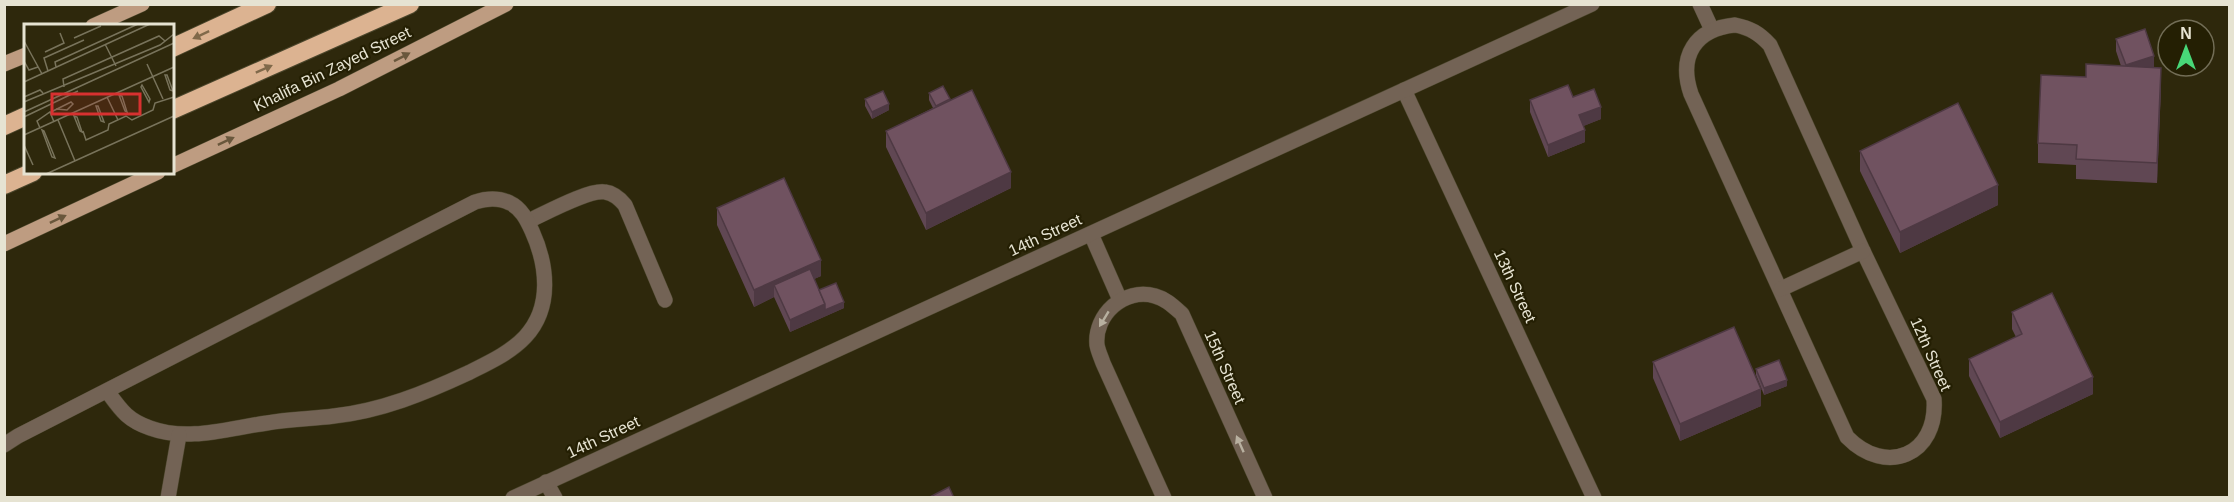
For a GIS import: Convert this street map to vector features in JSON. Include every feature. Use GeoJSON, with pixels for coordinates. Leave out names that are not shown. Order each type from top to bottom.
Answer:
{"type":"FeatureCollection","features":[{"type":"Feature","properties":{"kind":"highway"},"geometry":{"type":"LineString","coordinates":[[174,47],[267,4]]}},
{"type":"Feature","properties":{"kind":"highway","name":"Khalifa Bin Zayed Street"},"geometry":{"type":"LineString","coordinates":[[174,109],[410,4]]}},
{"type":"Feature","properties":{"kind":"highway"},"geometry":{"type":"LineString","coordinates":[[4,126],[24,117]]}},
{"type":"Feature","properties":{"kind":"highway"},"geometry":{"type":"LineString","coordinates":[[4,185],[29,174]]}},
{"type":"Feature","properties":{"kind":"main road"},"geometry":{"type":"LineString","coordinates":[[97,24],[142,4]]}},
{"type":"Feature","properties":{"kind":"main road","name":"Khalifa Bin Zayed Street"},"geometry":{"type":"LineString","coordinates":[[174,165],[339,89],[507,4]]}},
{"type":"Feature","properties":{"kind":"main road"},"geometry":{"type":"LineString","coordinates":[[4,64],[24,56]]}},
{"type":"Feature","properties":{"kind":"main road"},"geometry":{"type":"LineString","coordinates":[[4,244],[154,174]]}},
{"type":"Feature","properties":{"kind":"street","name":"14th Street"},"geometry":{"type":"LineString","coordinates":[[513,498],[1592,4]]}},
{"type":"Feature","properties":{"kind":"street"},"geometry":{"type":"LineString","coordinates":[[1700,4],[1712,30]]}},
{"type":"Feature","properties":{"kind":"street","name":"12th Street"},"geometry":{"type":"LineString","coordinates":[[1735,25],[1748,28],[1761,35],[1770,45],[1863,251],[1934,399],[1935,414],[1932,428],[1924,441],[1913,451],[1899,457],[1885,458],[1870,455],[1857,448],[1847,437],[1687,81],[1686,67],[1689,53],[1697,41],[1712,30],[1735,25]]}},
{"type":"Feature","properties":{"kind":"street","name":"13th Street"},"geometry":{"type":"LineString","coordinates":[[1404,90],[1594,498]]}},
{"type":"Feature","properties":{"kind":"street"},"geometry":{"type":"LineString","coordinates":[[528,221],[590,193],[606,192],[614,195],[625,205],[665,300]]}},
{"type":"Feature","properties":{"kind":"street"},"geometry":{"type":"LineString","coordinates":[[4,445],[107,391],[475,202],[493,198],[512,204],[528,221],[544,264],[544,299],[538,318],[527,335],[512,349],[434,389],[389,405],[336,416],[289,419],[179,435],[150,429],[125,416],[107,391]]}},
{"type":"Feature","properties":{"kind":"street"},"geometry":{"type":"LineString","coordinates":[[1091,234],[1120,300],[1106,313],[1098,328],[1097,346],[1102,363],[1164,498]]}},
{"type":"Feature","properties":{"kind":"street"},"geometry":{"type":"LineString","coordinates":[[1781,289],[1863,251]]}},
{"type":"Feature","properties":{"kind":"street","name":"15th Street"},"geometry":{"type":"LineString","coordinates":[[1120,300],[1135,295],[1153,295],[1169,302],[1182,314],[1264,498]]}},
{"type":"Feature","properties":{"kind":"street"},"geometry":{"type":"LineString","coordinates":[[168,498],[179,435]]}},
{"type":"Feature","properties":{"kind":"street"},"geometry":{"type":"LineString","coordinates":[[546,482],[555,498]]}},
{"type":"Feature","properties":{"kind":"building"},"geometry":{"type":"Polygon","coordinates":[[[2145,29],[2154,56],[2126,65],[2116,39],[2145,29]]]}},
{"type":"Feature","properties":{"kind":"building"},"geometry":{"type":"Polygon","coordinates":[[[2086,64],[2156,68],[2156,78],[2161,78],[2157,163],[2076,159],[2077,145],[2038,143],[2041,75],[2086,77],[2086,64]]]}},
{"type":"Feature","properties":{"kind":"building"},"geometry":{"type":"Polygon","coordinates":[[[1568,85],[1573,97],[1594,89],[1601,107],[1579,115],[1585,130],[1548,145],[1530,100],[1568,85]]]}},
{"type":"Feature","properties":{"kind":"building"},"geometry":{"type":"Polygon","coordinates":[[[943,86],[950,99],[936,106],[929,93],[943,86]]]}},
{"type":"Feature","properties":{"kind":"building"},"geometry":{"type":"Polygon","coordinates":[[[972,90],[1011,172],[926,213],[886,131],[972,90]]]}},
{"type":"Feature","properties":{"kind":"building"},"geometry":{"type":"Polygon","coordinates":[[[883,91],[889,104],[872,112],[865,99],[883,91]]]}},
{"type":"Feature","properties":{"kind":"building"},"geometry":{"type":"Polygon","coordinates":[[[1958,103],[1998,185],[1900,232],[1860,151],[1958,103]]]}},
{"type":"Feature","properties":{"kind":"building"},"geometry":{"type":"Polygon","coordinates":[[[784,178],[821,260],[754,290],[717,208],[784,178]]]}},
{"type":"Feature","properties":{"kind":"building"},"geometry":{"type":"Polygon","coordinates":[[[810,269],[825,304],[790,320],[774,285],[810,269]]]}},
{"type":"Feature","properties":{"kind":"building"},"geometry":{"type":"Polygon","coordinates":[[[836,283],[844,302],[825,310],[819,290],[836,283]]]}},
{"type":"Feature","properties":{"kind":"building"},"geometry":{"type":"Polygon","coordinates":[[[2052,293],[2093,377],[2000,422],[1969,359],[2022,334],[2012,312],[2052,293]]]}},
{"type":"Feature","properties":{"kind":"building"},"geometry":{"type":"Polygon","coordinates":[[[1734,327],[1761,389],[1680,424],[1653,362],[1734,327]]]}},
{"type":"Feature","properties":{"kind":"building"},"geometry":{"type":"Polygon","coordinates":[[[1779,360],[1787,380],[1764,388],[1756,369],[1779,360]]]}},
{"type":"Feature","properties":{"kind":"building"},"geometry":{"type":"Polygon","coordinates":[[[949,487],[954,498],[928,498],[949,487]]]}}]}
